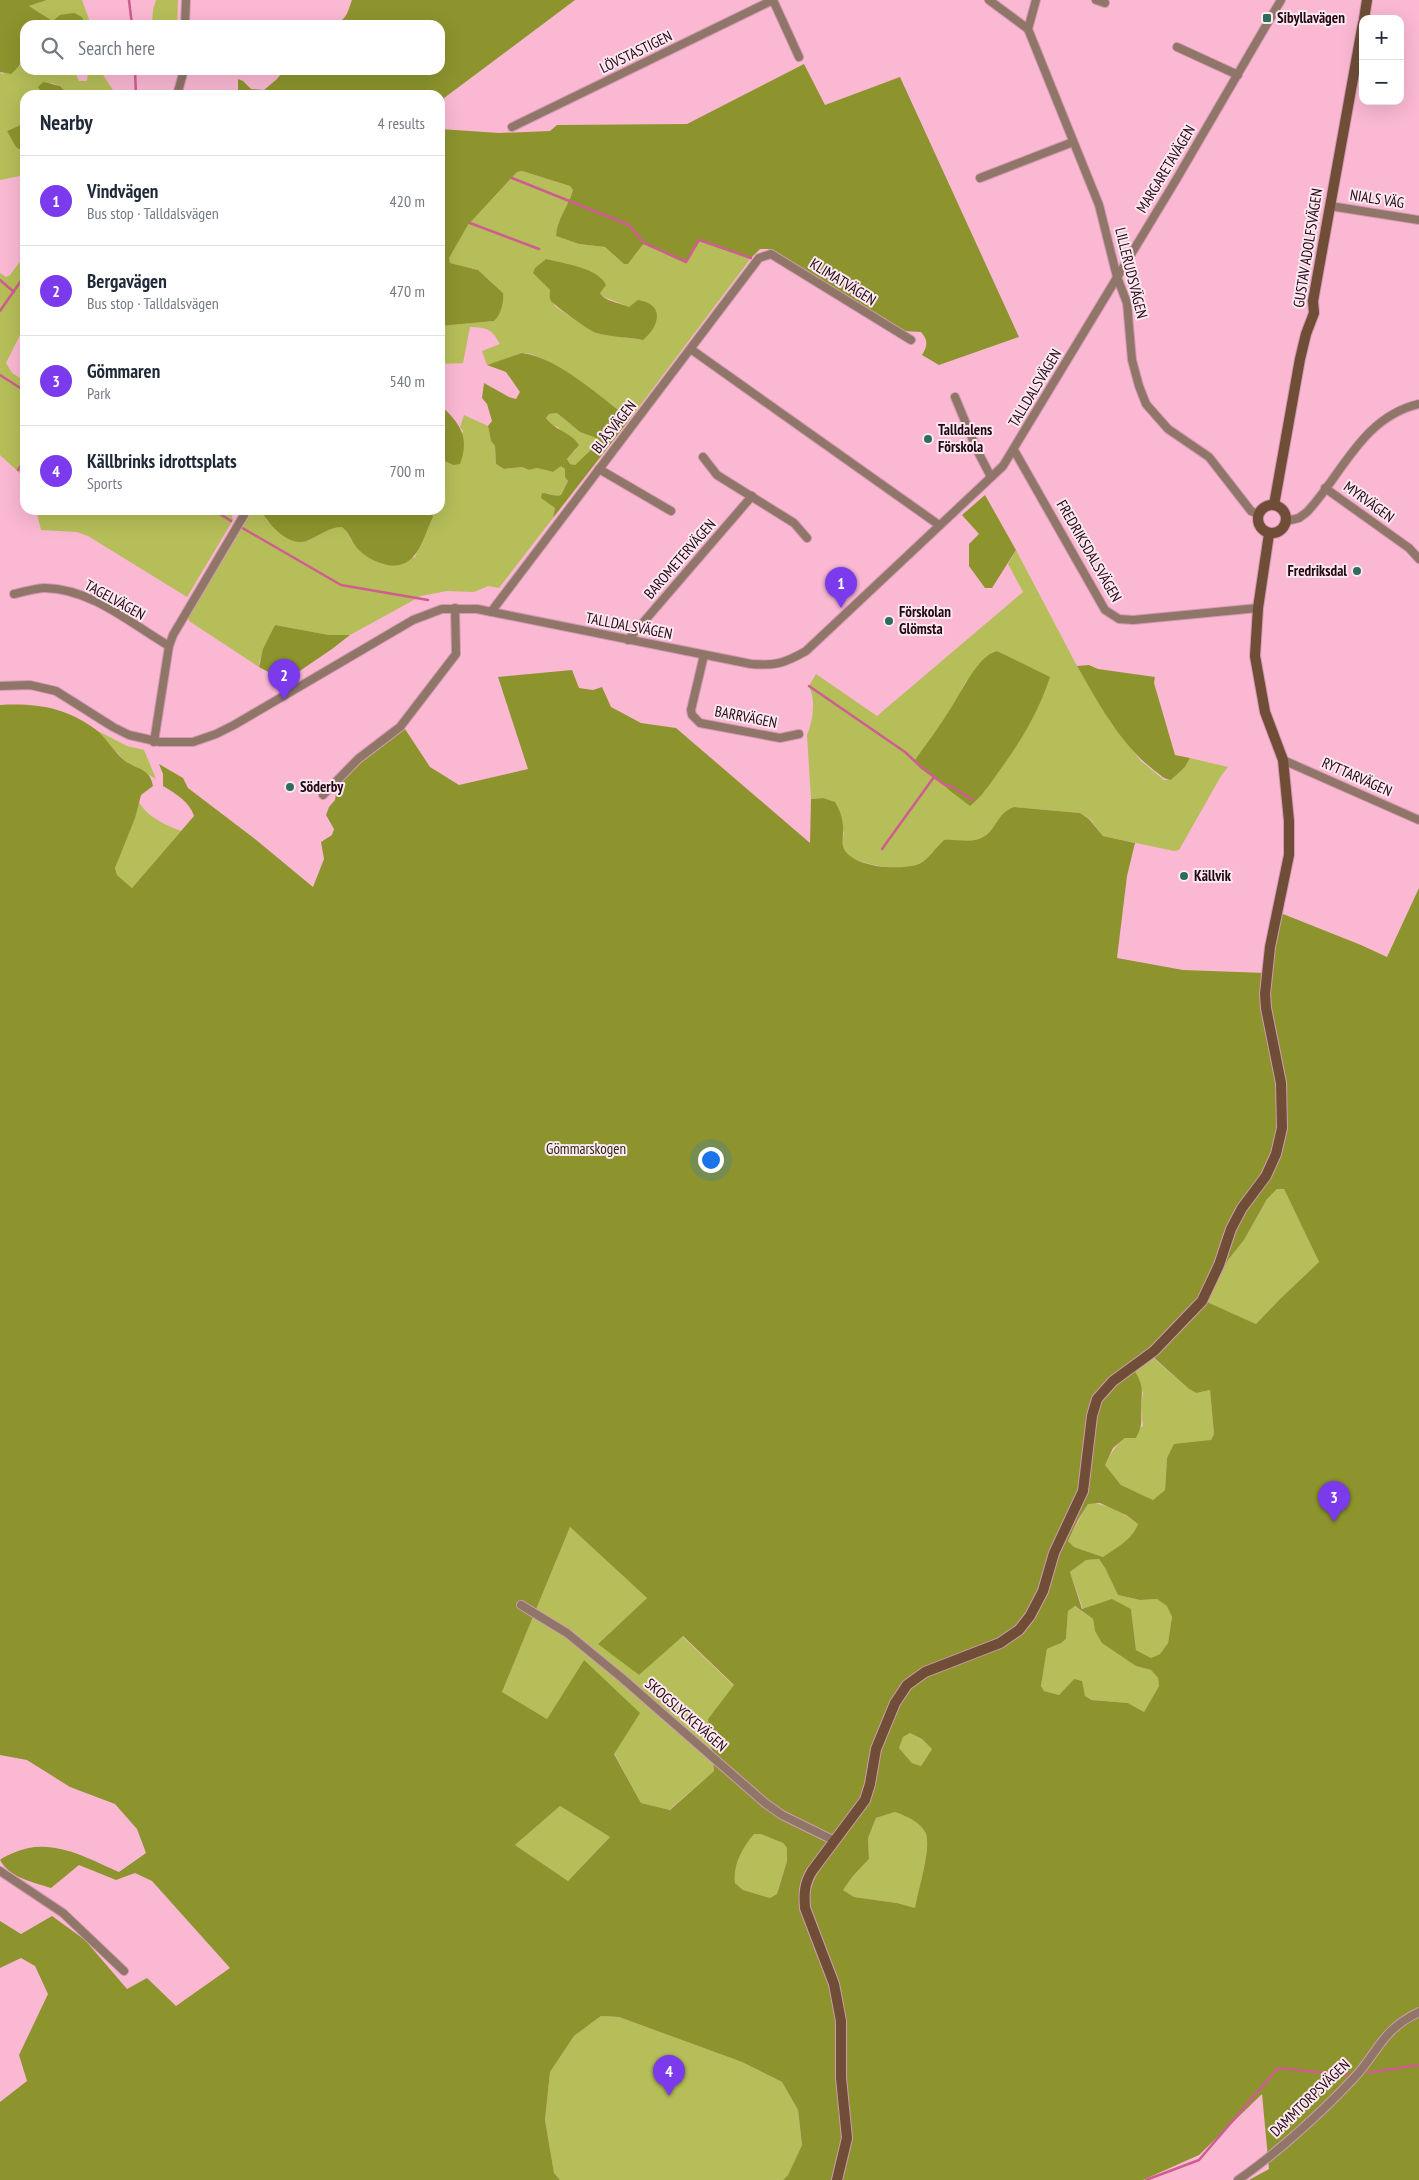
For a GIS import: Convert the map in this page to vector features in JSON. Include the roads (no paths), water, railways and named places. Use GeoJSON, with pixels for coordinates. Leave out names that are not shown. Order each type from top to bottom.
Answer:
{"type":"FeatureCollection","features":[{"type":"Feature","properties":{"kind":"street"},"geometry":{"type":"LineString","coordinates":[[185,20],[186,0]]}},
{"type":"Feature","properties":{"kind":"street"},"geometry":{"type":"LineString","coordinates":[[773,0],[799,56]]}},
{"type":"Feature","properties":{"kind":"street","name":"LÖVSTASTIGEN"},"geometry":{"type":"LineString","coordinates":[[512,127],[773,0]]}},
{"type":"Feature","properties":{"kind":"street"},"geometry":{"type":"LineString","coordinates":[[990,0],[1028,29],[1036,0]]}},
{"type":"Feature","properties":{"kind":"street"},"geometry":{"type":"LineString","coordinates":[[1096,0],[1105,3]]}},
{"type":"Feature","properties":{"kind":"street","name":"MARGARETAVÄGEN"},"geometry":{"type":"LineString","coordinates":[[1117,276],[1281,0]]}},
{"type":"Feature","properties":{"kind":"street"},"geometry":{"type":"LineString","coordinates":[[1365,15],[1367,0]]}},
{"type":"Feature","properties":{"kind":"street","name":"LILLERUDSVÄGEN"},"geometry":{"type":"LineString","coordinates":[[1028,29],[1099,206],[1117,276],[1127,303],[1135,375],[1146,404],[1168,429],[1209,457],[1251,511],[1258,514]]}},
{"type":"Feature","properties":{"kind":"street","name":"GUSTAV ADOLFSVÄGEN"},"geometry":{"type":"LineString","coordinates":[[1274,505],[1300,359],[1306,334],[1314,313],[1313,301],[1359,46]]}},
{"type":"Feature","properties":{"kind":"street"},"geometry":{"type":"LineString","coordinates":[[1177,47],[1238,75]]}},
{"type":"Feature","properties":{"kind":"street"},"geometry":{"type":"LineString","coordinates":[[179,90],[183,75]]}},
{"type":"Feature","properties":{"kind":"street"},"geometry":{"type":"LineString","coordinates":[[980,178],[1073,142]]}},
{"type":"Feature","properties":{"kind":"street","name":"NIALS VÄG"},"geometry":{"type":"LineString","coordinates":[[1330,206],[1419,220]]}},
{"type":"Feature","properties":{"kind":"street","name":"KLIMATVÄGEN"},"geometry":{"type":"LineString","coordinates":[[759,258],[771,254],[910,340]]}},
{"type":"Feature","properties":{"kind":"street","name":"BLÅSVÄGEN"},"geometry":{"type":"LineString","coordinates":[[491,612],[692,350],[759,258]]}},
{"type":"Feature","properties":{"kind":"street","name":"TALLDALSVÄGEN"},"geometry":{"type":"LineString","coordinates":[[0,686],[30,685],[48,688],[64,695],[121,732],[154,742],[193,742],[216,734],[413,620],[442,609],[477,609],[751,664],[774,665],[796,657],[806,651],[1003,466],[1117,276]]}},
{"type":"Feature","properties":{"kind":"street"},"geometry":{"type":"LineString","coordinates":[[692,350],[939,525]]}},
{"type":"Feature","properties":{"kind":"street"},"geometry":{"type":"LineString","coordinates":[[955,398],[977,450],[991,477]]}},
{"type":"Feature","properties":{"kind":"street"},"geometry":{"type":"LineString","coordinates":[[1287,520],[1299,518],[1307,512],[1351,453],[1376,428],[1398,411],[1419,404]]}},
{"type":"Feature","properties":{"kind":"street","name":"FREDRIKSDALSVÄGEN"},"geometry":{"type":"LineString","coordinates":[[1014,450],[1091,588],[1105,610],[1111,615],[1119,619],[1133,620],[1258,608]]}},
{"type":"Feature","properties":{"kind":"street"},"geometry":{"type":"LineString","coordinates":[[703,457],[716,475],[794,523],[807,538]]}},
{"type":"Feature","properties":{"kind":"street"},"geometry":{"type":"LineString","coordinates":[[599,469],[671,511]]}},
{"type":"Feature","properties":{"kind":"street","name":"MYRVÄGEN"},"geometry":{"type":"LineString","coordinates":[[1325,488],[1409,548],[1419,559]]}},
{"type":"Feature","properties":{"kind":"street","name":"BAROMETERVÄGEN"},"geometry":{"type":"LineString","coordinates":[[628,640],[752,496]]}},
{"type":"Feature","properties":{"kind":"street"},"geometry":{"type":"LineString","coordinates":[[1274,505],[1281,507],[1287,520],[1284,528],[1278,533],[1269,534],[1260,529],[1257,520],[1258,514],[1263,508],[1274,505]]}},
{"type":"Feature","properties":{"kind":"street"},"geometry":{"type":"LineString","coordinates":[[154,742],[168,646],[178,625],[244,515]]}},
{"type":"Feature","properties":{"kind":"street"},"geometry":{"type":"LineString","coordinates":[[838,2180],[847,2138],[841,2078],[840,2021],[834,1984],[808,1917],[804,1896],[808,1877],[865,1800],[870,1784],[876,1748],[895,1703],[906,1685],[936,1667],[1000,1643],[1019,1630],[1030,1616],[1046,1582],[1054,1553],[1083,1491],[1092,1416],[1097,1399],[1112,1382],[1154,1351],[1202,1301],[1219,1265],[1231,1228],[1242,1208],[1266,1176],[1276,1154],[1282,1128],[1281,1083],[1264,994],[1270,947],[1289,855],[1289,821],[1283,760],[1265,712],[1259,684],[1255,638],[1269,534]]}},
{"type":"Feature","properties":{"kind":"street","name":"TAGELVÄGEN"},"geometry":{"type":"LineString","coordinates":[[14,594],[44,588],[76,593],[99,603],[168,646]]}},
{"type":"Feature","properties":{"kind":"street"},"geometry":{"type":"LineString","coordinates":[[323,795],[358,759],[400,727],[456,654],[455,608]]}},
{"type":"Feature","properties":{"kind":"street","name":"BARRVÄGEN"},"geometry":{"type":"LineString","coordinates":[[704,655],[691,710],[695,720],[780,738],[799,734]]}},
{"type":"Feature","properties":{"kind":"street","name":"RYTTARVÄGEN"},"geometry":{"type":"LineString","coordinates":[[1283,760],[1419,820]]}},
{"type":"Feature","properties":{"kind":"street","name":"SKOGSLYCKEVÄGEN"},"geometry":{"type":"LineString","coordinates":[[521,1605],[554,1624],[615,1672],[765,1803],[782,1815],[834,1841]]}},
{"type":"Feature","properties":{"kind":"street"},"geometry":{"type":"LineString","coordinates":[[0,1871],[63,1913],[124,1971]]}},
{"type":"Feature","properties":{"kind":"street","name":"DAMMTORPSVÄGEN"},"geometry":{"type":"LineString","coordinates":[[1238,2180],[1275,2151],[1343,2090],[1355,2077],[1380,2041],[1392,2029],[1419,2012]]}},
{"type":"Feature","properties":{"kind":"waterway"},"geometry":{"type":"LineString","coordinates":[[129,0],[131,20]]}},
{"type":"Feature","properties":{"kind":"waterway"},"geometry":{"type":"LineString","coordinates":[[135,75],[136,90]]}},
{"type":"Feature","properties":{"kind":"waterway"},"geometry":{"type":"LineString","coordinates":[[512,178],[629,225],[644,243],[686,262],[699,240],[751,258]]}},
{"type":"Feature","properties":{"kind":"waterway"},"geometry":{"type":"LineString","coordinates":[[470,223],[539,249]]}},
{"type":"Feature","properties":{"kind":"waterway"},"geometry":{"type":"LineString","coordinates":[[0,280],[14,292]]}},
{"type":"Feature","properties":{"kind":"waterway"},"geometry":{"type":"LineString","coordinates":[[0,311],[20,282]]}},
{"type":"Feature","properties":{"kind":"waterway"},"geometry":{"type":"LineString","coordinates":[[0,375],[20,388]]}},
{"type":"Feature","properties":{"kind":"waterway"},"geometry":{"type":"LineString","coordinates":[[222,515],[231,521]]}},
{"type":"Feature","properties":{"kind":"waterway"},"geometry":{"type":"LineString","coordinates":[[239,526],[341,585],[428,600]]}},
{"type":"Feature","properties":{"kind":"waterway"},"geometry":{"type":"LineString","coordinates":[[809,686],[905,752],[922,768],[945,785],[951,786],[973,800]]}},
{"type":"Feature","properties":{"kind":"waterway"},"geometry":{"type":"LineString","coordinates":[[882,849],[934,777]]}},
{"type":"Feature","properties":{"kind":"waterway"},"geometry":{"type":"LineString","coordinates":[[1367,2073],[1419,2065]]}},
{"type":"Feature","properties":{"kind":"waterway"},"geometry":{"type":"LineString","coordinates":[[1146,2180],[1199,2160],[1278,2068],[1348,2075]]}},
{"type":"Feature","properties":{"kind":"place","name":"Sibyllavägen"},"geometry":{"type":"Point","coordinates":[1267,18]}},
{"type":"Feature","properties":{"kind":"place","name":"Talldalens Förskola"},"geometry":{"type":"Point","coordinates":[928,439]}},
{"type":"Feature","properties":{"kind":"place","name":"Fredriksdal"},"geometry":{"type":"Point","coordinates":[1357,571]}},
{"type":"Feature","properties":{"kind":"place","name":"Vindvägen"},"geometry":{"type":"Point","coordinates":[841,608]}},
{"type":"Feature","properties":{"kind":"place","name":"Förskolan Glömsta"},"geometry":{"type":"Point","coordinates":[889,621]}},
{"type":"Feature","properties":{"kind":"place","name":"Bergavägen"},"geometry":{"type":"Point","coordinates":[284,700]}},
{"type":"Feature","properties":{"kind":"place","name":"Söderby"},"geometry":{"type":"Point","coordinates":[290,787]}},
{"type":"Feature","properties":{"kind":"place","name":"Källvik"},"geometry":{"type":"Point","coordinates":[1184,876]}},
{"type":"Feature","properties":{"kind":"place","name":"Gömmaren"},"geometry":{"type":"Point","coordinates":[1334,1522]}},
{"type":"Feature","properties":{"kind":"place","name":"Källbrinks idrottsplats"},"geometry":{"type":"Point","coordinates":[669,2096]}},
{"type":"Feature","properties":{"kind":"park label","name":"Gömmarskogen"},"geometry":{"type":"Point","coordinates":[586,1149]}}]}
